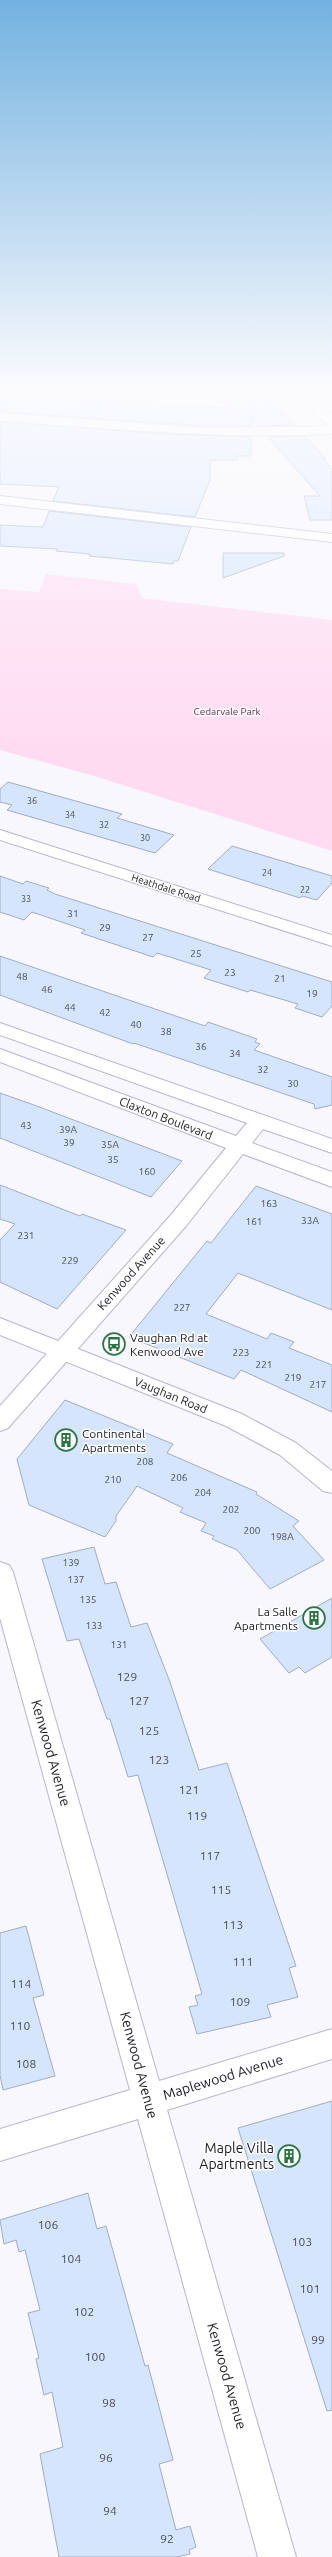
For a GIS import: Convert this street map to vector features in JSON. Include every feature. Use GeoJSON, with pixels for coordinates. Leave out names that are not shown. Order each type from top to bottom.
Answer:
{"type":"FeatureCollection","features":[{"type":"Feature","properties":{"kind":"street"},"geometry":{"type":"LineString","coordinates":[[90,510],[332,538]]}},
{"type":"Feature","properties":{"kind":"street","name":"Heathdale Road"},"geometry":{"type":"LineString","coordinates":[[0,835],[332,941]]}},
{"type":"Feature","properties":{"kind":"street"},"geometry":{"type":"LineString","coordinates":[[0,1029],[332,1146]]}},
{"type":"Feature","properties":{"kind":"street","name":"Claxton Boulevard"},"geometry":{"type":"LineString","coordinates":[[0,1056],[332,1180]]}},
{"type":"Feature","properties":{"kind":"street","name":"Kenwood Avenue"},"geometry":{"type":"LineString","coordinates":[[0,1422],[60,1352],[178,1221],[259,1121]]}},
{"type":"Feature","properties":{"kind":"street","name":"Vaughan Road"},"geometry":{"type":"LineString","coordinates":[[0,1326],[60,1352],[234,1420],[288,1449],[332,1484]]}},
{"type":"Feature","properties":{"kind":"street","name":"Kenwood Avenue"},"geometry":{"type":"LineString","coordinates":[[0,1572],[277,2557]]}},
{"type":"Feature","properties":{"kind":"street","name":"Maplewood Avenue"},"geometry":{"type":"LineString","coordinates":[[0,2145],[332,2044]]}},
{"type":"Feature","properties":{"kind":"green space","name":"Cedarvale Park"},"geometry":{"type":"Polygon","coordinates":[[[46,574],[136,584],[142,598],[332,620],[332,851],[94,776],[0,750],[0,589],[39,592],[46,574]]]}},
{"type":"Feature","properties":{"kind":"building"},"geometry":{"type":"Polygon","coordinates":[[[136,510],[198,510],[195,517],[136,510]]]}},
{"type":"Feature","properties":{"kind":"building"},"geometry":{"type":"Polygon","coordinates":[[[308,510],[332,510],[332,520],[310,520],[308,510]]]}},
{"type":"Feature","properties":{"kind":"building"},"geometry":{"type":"Polygon","coordinates":[[[49,511],[191,527],[178,561],[174,561],[173,564],[89,556],[90,554],[56,551],[57,549],[0,546],[0,525],[43,527],[49,511]]]}},
{"type":"Feature","properties":{"kind":"building"},"geometry":{"type":"Polygon","coordinates":[[[223,553],[284,553],[284,556],[223,578],[223,553]]]}},
{"type":"Feature","properties":{"kind":"building"},"geometry":{"type":"Polygon","coordinates":[[[8,782],[122,814],[117,818],[174,835],[155,853],[7,810],[12,805],[0,802],[0,789],[8,782]]]}},
{"type":"Feature","properties":{"kind":"building"},"geometry":{"type":"Polygon","coordinates":[[[232,846],[332,876],[332,883],[317,900],[302,896],[300,898],[208,869],[232,846]]]}},
{"type":"Feature","properties":{"kind":"building"},"geometry":{"type":"Polygon","coordinates":[[[0,876],[23,884],[26,881],[49,888],[47,890],[55,894],[332,982],[332,1006],[322,1017],[295,1008],[298,1004],[250,990],[248,992],[204,978],[211,970],[157,953],[153,957],[81,933],[85,930],[32,912],[24,920],[0,912],[0,876]]]}},
{"type":"Feature","properties":{"kind":"building"},"geometry":{"type":"Polygon","coordinates":[[[0,956],[205,1026],[208,1022],[257,1039],[255,1042],[260,1044],[254,1050],[332,1077],[332,1105],[315,1109],[314,1104],[134,1043],[133,1044],[0,995],[0,956]]]}},
{"type":"Feature","properties":{"kind":"building"},"geometry":{"type":"Polygon","coordinates":[[[0,1093],[182,1161],[151,1197],[0,1138],[0,1093]]]}},
{"type":"Feature","properties":{"kind":"building"},"geometry":{"type":"Polygon","coordinates":[[[0,1185],[80,1216],[82,1214],[126,1230],[57,1309],[0,1282],[0,1240],[15,1224],[0,1219],[0,1185]]]}},
{"type":"Feature","properties":{"kind":"building"},"geometry":{"type":"Polygon","coordinates":[[[256,1186],[332,1214],[332,1310],[238,1273],[206,1314],[267,1339],[271,1333],[294,1342],[289,1348],[332,1365],[332,1412],[241,1370],[234,1379],[129,1337],[207,1241],[211,1243],[256,1186]]]}},
{"type":"Feature","properties":{"kind":"building"},"geometry":{"type":"Polygon","coordinates":[[[65,1400],[173,1444],[167,1453],[257,1492],[256,1494],[299,1521],[293,1526],[324,1560],[270,1589],[237,1550],[212,1539],[214,1536],[201,1531],[206,1523],[180,1512],[183,1508],[137,1486],[116,1516],[116,1521],[105,1537],[29,1505],[17,1459],[65,1400]]]}},
{"type":"Feature","properties":{"kind":"building"},"geometry":{"type":"Polygon","coordinates":[[[94,1547],[105,1584],[116,1582],[131,1627],[147,1623],[170,1682],[199,1770],[227,1763],[296,1966],[289,1968],[298,1997],[267,2005],[271,2017],[197,2034],[189,2007],[198,2005],[195,1996],[202,1994],[138,1775],[128,1777],[110,1719],[107,1719],[79,1639],[67,1641],[42,1559],[94,1547]]]}},
{"type":"Feature","properties":{"kind":"building","name":"La Salle Apartments"},"geometry":{"type":"Polygon","coordinates":[[[332,1598],[332,1657],[305,1673],[299,1667],[289,1673],[260,1639],[332,1598]]]}},
{"type":"Feature","properties":{"kind":"building"},"geometry":{"type":"Polygon","coordinates":[[[26,1926],[44,1995],[33,1998],[55,2076],[3,2090],[0,2075],[0,1933],[26,1926]]]}},
{"type":"Feature","properties":{"kind":"building"},"geometry":{"type":"Polygon","coordinates":[[[332,2101],[332,2410],[327,2411],[238,2128],[332,2101]]]}},
{"type":"Feature","properties":{"kind":"building"},"geometry":{"type":"Polygon","coordinates":[[[88,2193],[97,2229],[106,2226],[145,2366],[148,2365],[173,2460],[159,2464],[176,2530],[190,2526],[196,2547],[189,2550],[190,2554],[177,2557],[59,2557],[40,2454],[63,2447],[52,2392],[44,2395],[36,2359],[39,2358],[28,2313],[40,2310],[25,2250],[19,2252],[16,2240],[4,2244],[0,2220],[88,2193]]]}},
{"type":"Feature","properties":{"kind":"place","name":"Vaughan Rd at Kenwood Ave"},"geometry":{"type":"Point","coordinates":[114,1344]}},
{"type":"Feature","properties":{"kind":"place","name":"Continental Apartments"},"geometry":{"type":"Point","coordinates":[66,1440]}},
{"type":"Feature","properties":{"kind":"place","name":"La Salle Apartments"},"geometry":{"type":"Point","coordinates":[314,1618]}},
{"type":"Feature","properties":{"kind":"place","name":"Maple Villa Apartments"},"geometry":{"type":"Point","coordinates":[289,2156]}}]}
